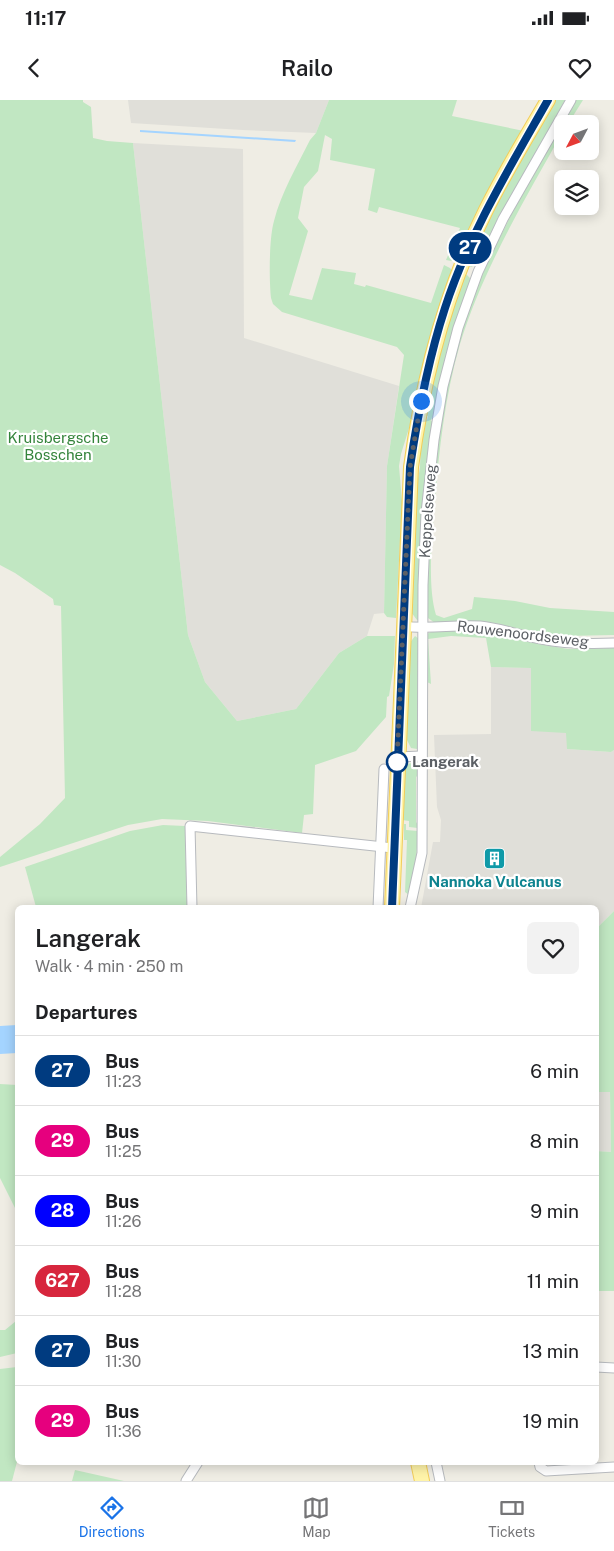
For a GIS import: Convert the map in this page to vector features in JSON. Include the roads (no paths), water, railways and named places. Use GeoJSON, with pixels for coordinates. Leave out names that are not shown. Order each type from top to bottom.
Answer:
{"type":"FeatureCollection","features":[{"type":"Feature","properties":{"kind":"main road","name":"Keppelseweg"},"geometry":{"type":"LineString","coordinates":[[392,905],[387,847],[398,757],[410,467],[418,416],[427,370],[445,307],[461,267],[486,210],[548,100]]}},
{"type":"Feature","properties":{"kind":"main road"},"geometry":{"type":"LineString","coordinates":[[419,1465],[422,1481]]}},
{"type":"Feature","properties":{"kind":"street","name":"Keppelseweg"},"geometry":{"type":"LineString","coordinates":[[411,905],[422,853],[423,585],[426,513],[434,440],[443,386],[458,328],[478,272],[503,219],[571,100]]}},
{"type":"Feature","properties":{"kind":"street"},"geometry":{"type":"LineString","coordinates":[[461,267],[478,272]]}},
{"type":"Feature","properties":{"kind":"street","name":"Rouwenoordseweg"},"geometry":{"type":"LineString","coordinates":[[403,626],[423,628],[454,625],[482,626],[542,640],[582,644],[614,643]]}},
{"type":"Feature","properties":{"kind":"street"},"geometry":{"type":"LineString","coordinates":[[398,757],[421,756]]}},
{"type":"Feature","properties":{"kind":"street","name":"Keppelseweg"},"geometry":{"type":"LineString","coordinates":[[378,905],[387,847],[384,770]]}},
{"type":"Feature","properties":{"kind":"street"},"geometry":{"type":"LineString","coordinates":[[192,905],[190,826],[387,847]]}},
{"type":"Feature","properties":{"kind":"street"},"geometry":{"type":"LineString","coordinates":[[599,1367],[614,1368]]}},
{"type":"Feature","properties":{"kind":"street"},"geometry":{"type":"LineString","coordinates":[[186,1481],[196,1465]]}},
{"type":"Feature","properties":{"kind":"street"},"geometry":{"type":"LineString","coordinates":[[437,1465],[440,1481]]}},
{"type":"Feature","properties":{"kind":"street"},"geometry":{"type":"LineString","coordinates":[[540,1465],[546,1471],[614,1467]]}},
{"type":"Feature","properties":{"kind":"water"},"geometry":{"type":"Polygon","coordinates":[[[140,130],[296,140],[295,142],[140,132],[140,130]]]}},
{"type":"Feature","properties":{"kind":"water"},"geometry":{"type":"Polygon","coordinates":[[[15,1025],[15,1053],[0,1054],[0,1026],[15,1025]]]}},
{"type":"Feature","properties":{"kind":"place","name":"Langerak"},"geometry":{"type":"Point","coordinates":[397,762]}},
{"type":"Feature","properties":{"kind":"place","name":"Nannoka Vulcanus"},"geometry":{"type":"Point","coordinates":[495,859]}},
{"type":"Feature","properties":{"kind":"park label","name":"Kruisbergsche Bosschen"},"geometry":{"type":"Point","coordinates":[58,446]}}]}
